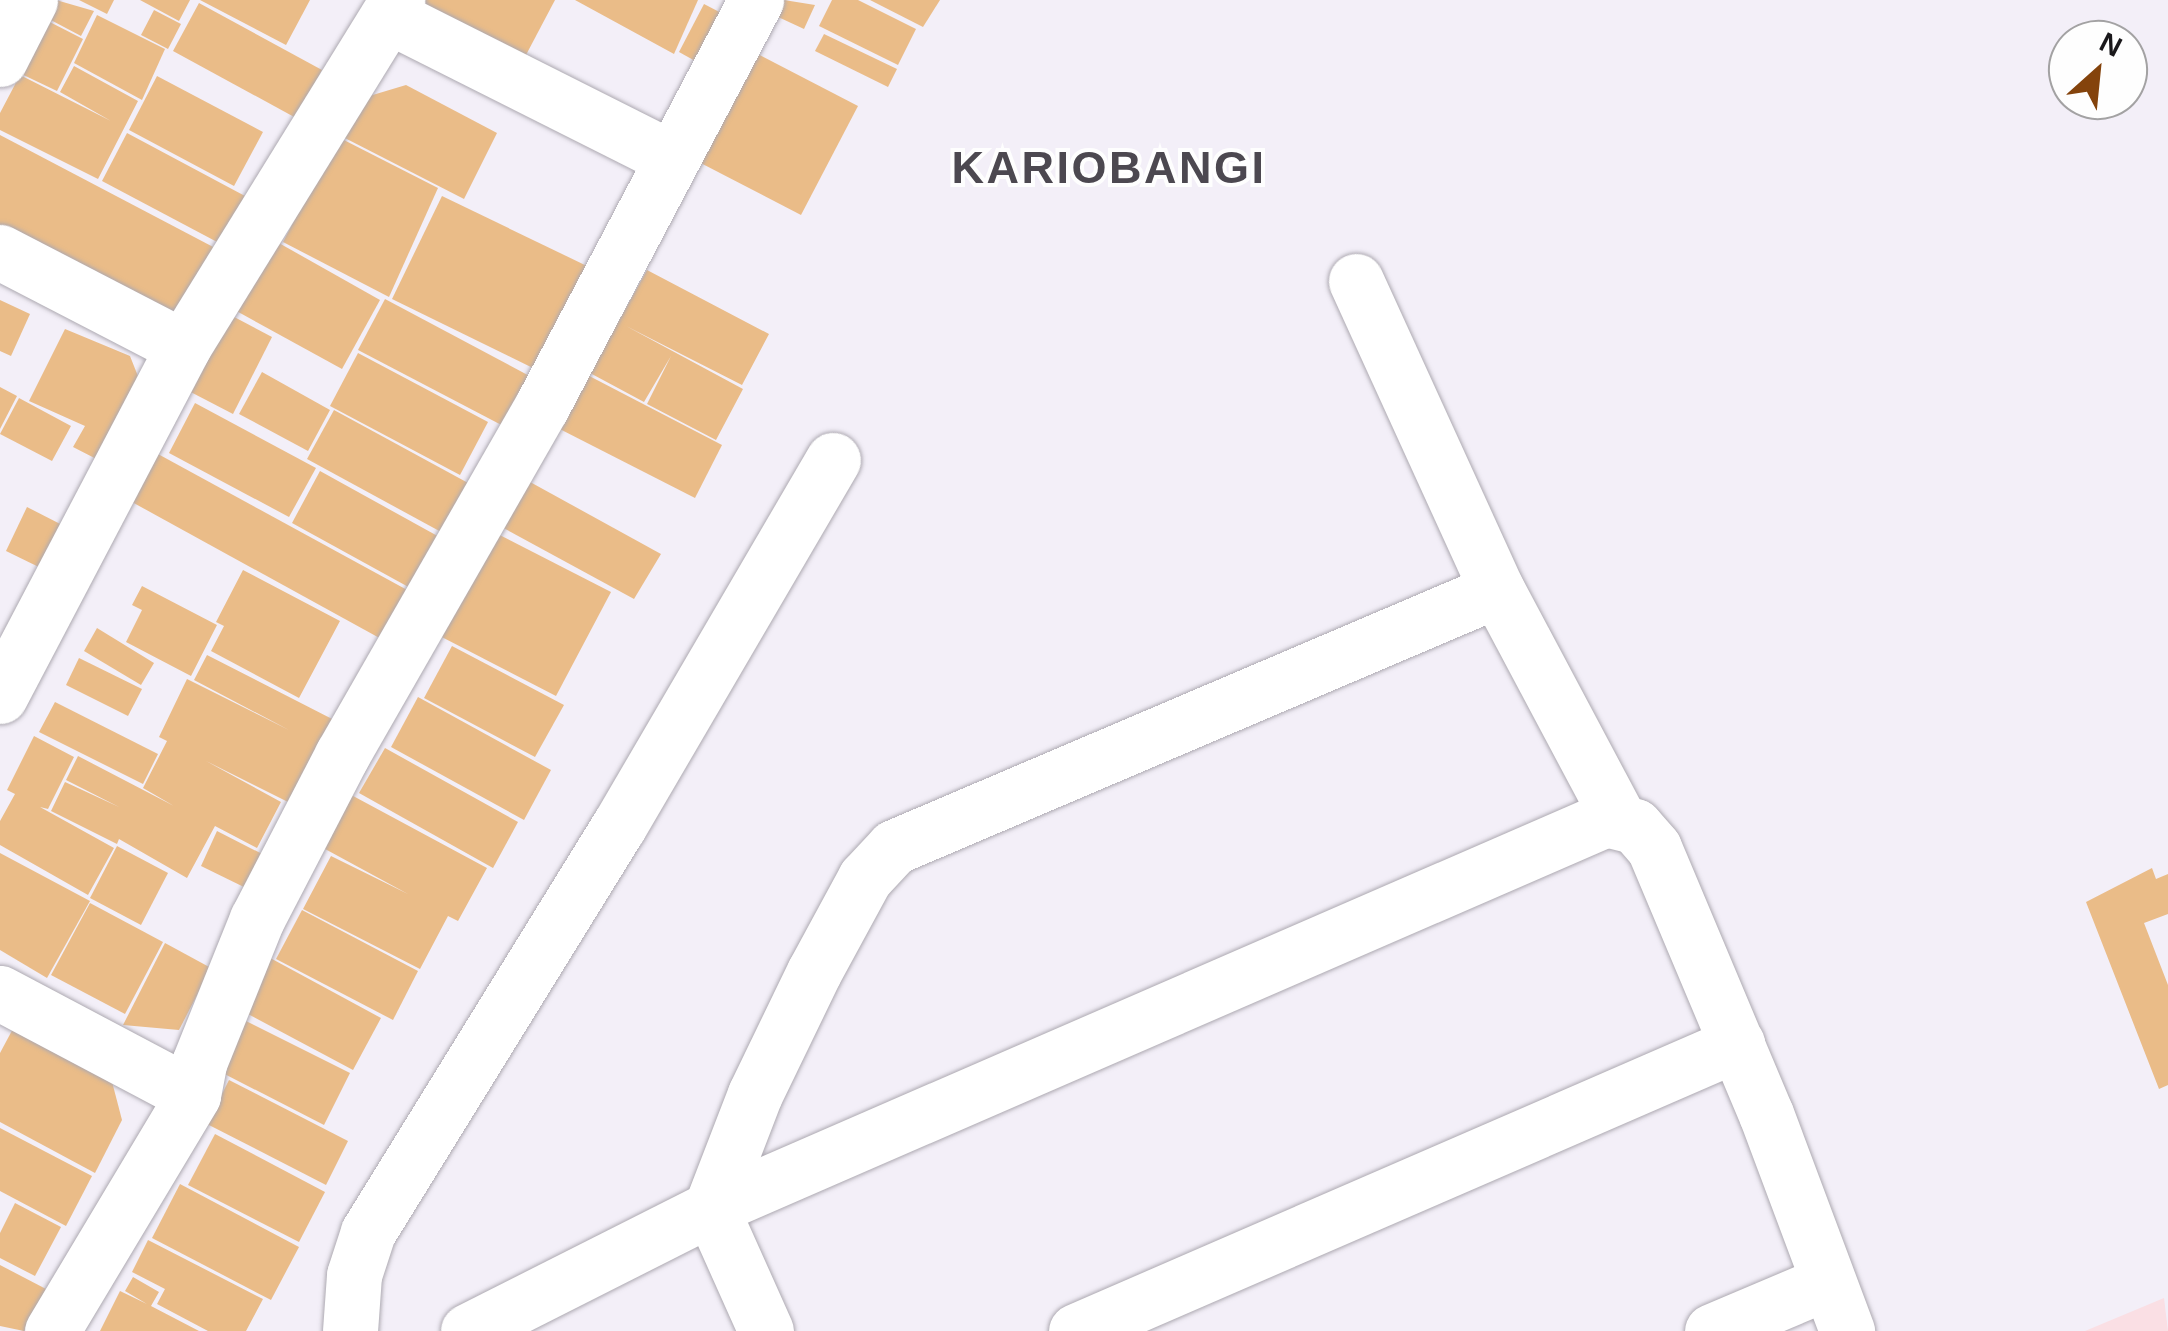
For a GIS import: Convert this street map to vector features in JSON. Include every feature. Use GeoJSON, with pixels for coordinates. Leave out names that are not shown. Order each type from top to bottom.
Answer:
{"type":"FeatureCollection","features":[{"type":"Feature","properties":{"kind":"street"},"geometry":{"type":"LineString","coordinates":[[0,58],[30,0]]}},
{"type":"Feature","properties":{"kind":"street"},"geometry":{"type":"LineString","coordinates":[[52,1331],[193,1094],[199,1063],[257,919],[342,755],[542,406],[669,157],[756,0]]}},
{"type":"Feature","properties":{"kind":"street"},"geometry":{"type":"LineString","coordinates":[[0,696],[183,347],[393,8],[669,157]]}},
{"type":"Feature","properties":{"kind":"street"},"geometry":{"type":"LineString","coordinates":[[0,252],[183,347]]}},
{"type":"Feature","properties":{"kind":"street"},"geometry":{"type":"LineString","coordinates":[[1356,281],[1497,590],[1620,821]]}},
{"type":"Feature","properties":{"kind":"street"},"geometry":{"type":"LineString","coordinates":[[350,1331],[354,1275],[368,1232],[620,826],[833,460]]}},
{"type":"Feature","properties":{"kind":"street"},"geometry":{"type":"LineString","coordinates":[[766,1331],[712,1208],[754,1094],[814,972],[865,878],[894,847],[1497,590]]}},
{"type":"Feature","properties":{"kind":"street"},"geometry":{"type":"LineString","coordinates":[[468,1331],[712,1208],[1588,822],[1620,821],[1635,826],[1654,848],[1736,1044],[1837,1306],[1712,1331]]}},
{"type":"Feature","properties":{"kind":"street"},"geometry":{"type":"LineString","coordinates":[[0,993],[193,1094]]}},
{"type":"Feature","properties":{"kind":"street"},"geometry":{"type":"LineString","coordinates":[[1076,1331],[1736,1044]]}},
{"type":"Feature","properties":{"kind":"shaded area"},"geometry":{"type":"Polygon","coordinates":[[[2164,1298],[2168,1331],[2085,1331],[2164,1298]]]}},
{"type":"Feature","properties":{"kind":"building"},"geometry":{"type":"Polygon","coordinates":[[[56,0],[94,11],[81,36],[47,18],[56,0]]]}},
{"type":"Feature","properties":{"kind":"building"},"geometry":{"type":"Polygon","coordinates":[[[79,0],[114,0],[107,14],[79,0]]]}},
{"type":"Feature","properties":{"kind":"building"},"geometry":{"type":"Polygon","coordinates":[[[140,0],[190,0],[179,21],[140,0]]]}},
{"type":"Feature","properties":{"kind":"building"},"geometry":{"type":"Polygon","coordinates":[[[200,0],[310,0],[286,45],[200,0]]]}},
{"type":"Feature","properties":{"kind":"building"},"geometry":{"type":"Polygon","coordinates":[[[408,0],[555,0],[517,72],[408,0]]]}},
{"type":"Feature","properties":{"kind":"building"},"geometry":{"type":"Polygon","coordinates":[[[575,0],[698,0],[674,54],[575,0]]]}},
{"type":"Feature","properties":{"kind":"building"},"geometry":{"type":"Polygon","coordinates":[[[784,0],[815,5],[804,29],[776,16],[784,0]]]}},
{"type":"Feature","properties":{"kind":"building"},"geometry":{"type":"Polygon","coordinates":[[[832,0],[858,0],[916,29],[898,65],[819,26],[832,0]]]}},
{"type":"Feature","properties":{"kind":"building"},"geometry":{"type":"Polygon","coordinates":[[[870,0],[940,0],[923,27],[870,0]]]}},
{"type":"Feature","properties":{"kind":"building"},"geometry":{"type":"Polygon","coordinates":[[[199,3],[322,70],[296,118],[173,51],[199,3]]]}},
{"type":"Feature","properties":{"kind":"building"},"geometry":{"type":"Polygon","coordinates":[[[704,4],[729,17],[697,62],[679,52],[704,4]]]}},
{"type":"Feature","properties":{"kind":"building"},"geometry":{"type":"Polygon","coordinates":[[[154,10],[181,24],[168,49],[141,35],[154,10]]]}},
{"type":"Feature","properties":{"kind":"building"},"geometry":{"type":"Polygon","coordinates":[[[97,15],[165,49],[142,100],[74,63],[97,15]]]}},
{"type":"Feature","properties":{"kind":"building"},"geometry":{"type":"Polygon","coordinates":[[[40,17],[83,39],[57,91],[13,70],[40,17]]]}},
{"type":"Feature","properties":{"kind":"building"},"geometry":{"type":"Polygon","coordinates":[[[824,34],[897,69],[888,87],[815,51],[824,34]]]}},
{"type":"Feature","properties":{"kind":"building"},"geometry":{"type":"Polygon","coordinates":[[[746,48],[858,106],[801,215],[689,157],[746,48]]]}},
{"type":"Feature","properties":{"kind":"building"},"geometry":{"type":"Polygon","coordinates":[[[74,66],[138,101],[98,179],[0,130],[0,113],[20,75],[111,121],[60,92],[74,66]]]}},
{"type":"Feature","properties":{"kind":"building"},"geometry":{"type":"Polygon","coordinates":[[[157,76],[263,132],[234,186],[129,130],[157,76]]]}},
{"type":"Feature","properties":{"kind":"building"},"geometry":{"type":"Polygon","coordinates":[[[406,85],[497,133],[464,199],[339,135],[356,100],[406,85]]]}},
{"type":"Feature","properties":{"kind":"building"},"geometry":{"type":"Polygon","coordinates":[[[127,133],[245,196],[219,243],[102,181],[127,133]]]}},
{"type":"Feature","properties":{"kind":"building"},"geometry":{"type":"Polygon","coordinates":[[[0,135],[217,249],[174,330],[0,238],[0,135]]]}},
{"type":"Feature","properties":{"kind":"building"},"geometry":{"type":"Polygon","coordinates":[[[338,137],[438,188],[389,297],[283,242],[338,137]]]}},
{"type":"Feature","properties":{"kind":"building"},"geometry":{"type":"Polygon","coordinates":[[[442,196],[589,267],[539,371],[392,299],[442,196]]]}},
{"type":"Feature","properties":{"kind":"building"},"geometry":{"type":"Polygon","coordinates":[[[270,238],[380,300],[342,369],[231,308],[270,238]]]}},
{"type":"Feature","properties":{"kind":"building"},"geometry":{"type":"Polygon","coordinates":[[[647,270],[769,334],[742,385],[626,326],[743,389],[716,440],[647,404],[671,356],[644,402],[590,373],[647,270]]]}},
{"type":"Feature","properties":{"kind":"building"},"geometry":{"type":"Polygon","coordinates":[[[385,299],[537,380],[511,430],[358,350],[385,299]]]}},
{"type":"Feature","properties":{"kind":"building"},"geometry":{"type":"Polygon","coordinates":[[[0,300],[30,314],[11,356],[0,351],[0,300]]]}},
{"type":"Feature","properties":{"kind":"building"},"geometry":{"type":"Polygon","coordinates":[[[221,310],[272,337],[233,414],[181,387],[221,310]]]}},
{"type":"Feature","properties":{"kind":"building"},"geometry":{"type":"Polygon","coordinates":[[[65,329],[130,356],[147,399],[110,466],[73,447],[85,426],[29,401],[65,329]]]}},
{"type":"Feature","properties":{"kind":"building"},"geometry":{"type":"Polygon","coordinates":[[[358,353],[488,422],[460,475],[330,406],[358,353]]]}},
{"type":"Feature","properties":{"kind":"building"},"geometry":{"type":"Polygon","coordinates":[[[572,367],[722,445],[695,498],[544,421],[572,367]]]}},
{"type":"Feature","properties":{"kind":"building"},"geometry":{"type":"Polygon","coordinates":[[[262,372],[330,410],[308,451],[239,414],[262,372]]]}},
{"type":"Feature","properties":{"kind":"building"},"geometry":{"type":"Polygon","coordinates":[[[0,387],[17,396],[0,429],[0,387]]]}},
{"type":"Feature","properties":{"kind":"building"},"geometry":{"type":"Polygon","coordinates":[[[19,398],[71,426],[52,461],[0,434],[19,398]]]}},
{"type":"Feature","properties":{"kind":"building"},"geometry":{"type":"Polygon","coordinates":[[[195,403],[316,468],[289,517],[169,453],[195,403]]]}},
{"type":"Feature","properties":{"kind":"building"},"geometry":{"type":"Polygon","coordinates":[[[334,410],[481,490],[454,539],[307,459],[334,410]]]}},
{"type":"Feature","properties":{"kind":"building"},"geometry":{"type":"Polygon","coordinates":[[[147,448],[420,597],[394,646],[121,496],[147,448]]]}},
{"type":"Feature","properties":{"kind":"building"},"geometry":{"type":"Polygon","coordinates":[[[320,471],[452,544],[423,595],[292,523],[320,471]]]}},
{"type":"Feature","properties":{"kind":"building"},"geometry":{"type":"Polygon","coordinates":[[[521,477],[661,554],[634,599],[496,524],[521,477]]]}},
{"type":"Feature","properties":{"kind":"building"},"geometry":{"type":"Polygon","coordinates":[[[27,507],[70,529],[49,572],[6,551],[27,507]]]}},
{"type":"Feature","properties":{"kind":"building"},"geometry":{"type":"Polygon","coordinates":[[[488,529],[611,592],[556,696],[434,633],[488,529]]]}},
{"type":"Feature","properties":{"kind":"building"},"geometry":{"type":"Polygon","coordinates":[[[243,570],[340,621],[299,698],[211,651],[224,626],[216,622],[243,570]]]}},
{"type":"Feature","properties":{"kind":"building"},"geometry":{"type":"Polygon","coordinates":[[[142,586],[217,625],[191,676],[126,642],[142,610],[132,605],[142,586]]]}},
{"type":"Feature","properties":{"kind":"building"},"geometry":{"type":"Polygon","coordinates":[[[97,628],[154,663],[141,685],[84,651],[97,628]]]}},
{"type":"Feature","properties":{"kind":"building"},"geometry":{"type":"Polygon","coordinates":[[[452,646],[564,705],[535,757],[424,698],[452,646]]]}},
{"type":"Feature","properties":{"kind":"building"},"geometry":{"type":"Polygon","coordinates":[[[207,655],[336,721],[302,809],[206,761],[281,802],[257,848],[215,826],[187,878],[119,839],[117,844],[51,811],[65,782],[119,807],[66,780],[78,756],[174,806],[143,788],[167,741],[159,737],[187,679],[289,730],[194,680],[207,655]]]}},
{"type":"Feature","properties":{"kind":"building"},"geometry":{"type":"Polygon","coordinates":[[[79,658],[142,689],[128,716],[66,685],[79,658]]]}},
{"type":"Feature","properties":{"kind":"building"},"geometry":{"type":"Polygon","coordinates":[[[418,697],[551,770],[524,820],[391,747],[418,697]]]}},
{"type":"Feature","properties":{"kind":"building"},"geometry":{"type":"Polygon","coordinates":[[[55,702],[158,754],[143,784],[39,732],[55,702]]]}},
{"type":"Feature","properties":{"kind":"building"},"geometry":{"type":"Polygon","coordinates":[[[34,736],[74,757],[48,809],[40,807],[114,848],[88,895],[0,845],[0,821],[15,794],[7,790],[34,736]]]}},
{"type":"Feature","properties":{"kind":"building"},"geometry":{"type":"Polygon","coordinates":[[[385,748],[518,822],[493,868],[359,793],[385,748]]]}},
{"type":"Feature","properties":{"kind":"building"},"geometry":{"type":"Polygon","coordinates":[[[342,790],[487,868],[458,921],[448,916],[420,969],[303,909],[331,856],[408,894],[314,843],[342,790]]]}},
{"type":"Feature","properties":{"kind":"building"},"geometry":{"type":"Polygon","coordinates":[[[217,831],[268,857],[252,891],[201,866],[217,831]]]}},
{"type":"Feature","properties":{"kind":"building"},"geometry":{"type":"Polygon","coordinates":[[[117,846],[168,873],[141,925],[90,898],[117,846]]]}},
{"type":"Feature","properties":{"kind":"building"},"geometry":{"type":"Polygon","coordinates":[[[0,853],[90,901],[47,978],[0,950],[0,853]]]}},
{"type":"Feature","properties":{"kind":"building"},"geometry":{"type":"Polygon","coordinates":[[[2152,868],[2156,879],[2168,874],[2168,914],[2144,923],[2168,985],[2168,1085],[2159,1089],[2086,902],[2152,868]]]}},
{"type":"Feature","properties":{"kind":"building"},"geometry":{"type":"Polygon","coordinates":[[[90,903],[163,942],[125,1014],[51,975],[90,903]]]}},
{"type":"Feature","properties":{"kind":"building"},"geometry":{"type":"Polygon","coordinates":[[[302,910],[418,971],[393,1020],[276,959],[302,910]]]}},
{"type":"Feature","properties":{"kind":"building"},"geometry":{"type":"Polygon","coordinates":[[[165,943],[211,968],[179,1030],[123,1025],[165,943]]]}},
{"type":"Feature","properties":{"kind":"building"},"geometry":{"type":"Polygon","coordinates":[[[261,953],[381,1018],[353,1070],[233,1006],[261,953]]]}},
{"type":"Feature","properties":{"kind":"building"},"geometry":{"type":"Polygon","coordinates":[[[232,1014],[350,1073],[324,1125],[207,1065],[232,1014]]]}},
{"type":"Feature","properties":{"kind":"building"},"geometry":{"type":"Polygon","coordinates":[[[15,1025],[110,1074],[122,1120],[95,1173],[0,1122],[0,1053],[15,1025]]]}},
{"type":"Feature","properties":{"kind":"building"},"geometry":{"type":"Polygon","coordinates":[[[229,1080],[348,1141],[326,1185],[207,1124],[229,1080]]]}},
{"type":"Feature","properties":{"kind":"building"},"geometry":{"type":"Polygon","coordinates":[[[0,1128],[92,1176],[66,1226],[0,1191],[0,1128]]]}},
{"type":"Feature","properties":{"kind":"building"},"geometry":{"type":"Polygon","coordinates":[[[215,1134],[325,1192],[299,1242],[188,1185],[215,1134]]]}},
{"type":"Feature","properties":{"kind":"building"},"geometry":{"type":"Polygon","coordinates":[[[180,1184],[299,1247],[271,1300],[152,1238],[180,1184]]]}},
{"type":"Feature","properties":{"kind":"building"},"geometry":{"type":"Polygon","coordinates":[[[15,1203],[61,1227],[35,1276],[0,1258],[0,1233],[15,1203]]]}},
{"type":"Feature","properties":{"kind":"building"},"geometry":{"type":"Polygon","coordinates":[[[148,1240],[263,1299],[246,1331],[208,1331],[157,1304],[165,1289],[132,1272],[148,1240]]]}},
{"type":"Feature","properties":{"kind":"building"},"geometry":{"type":"Polygon","coordinates":[[[0,1265],[46,1289],[24,1331],[0,1326],[0,1265]]]}},
{"type":"Feature","properties":{"kind":"building"},"geometry":{"type":"Polygon","coordinates":[[[133,1277],[159,1292],[151,1306],[199,1331],[100,1331],[120,1291],[147,1304],[125,1291],[133,1277]]]}},
{"type":"Feature","properties":{"kind":"district","name":"KARIOBANGI"},"geometry":{"type":"Point","coordinates":[1109,168]}}]}
